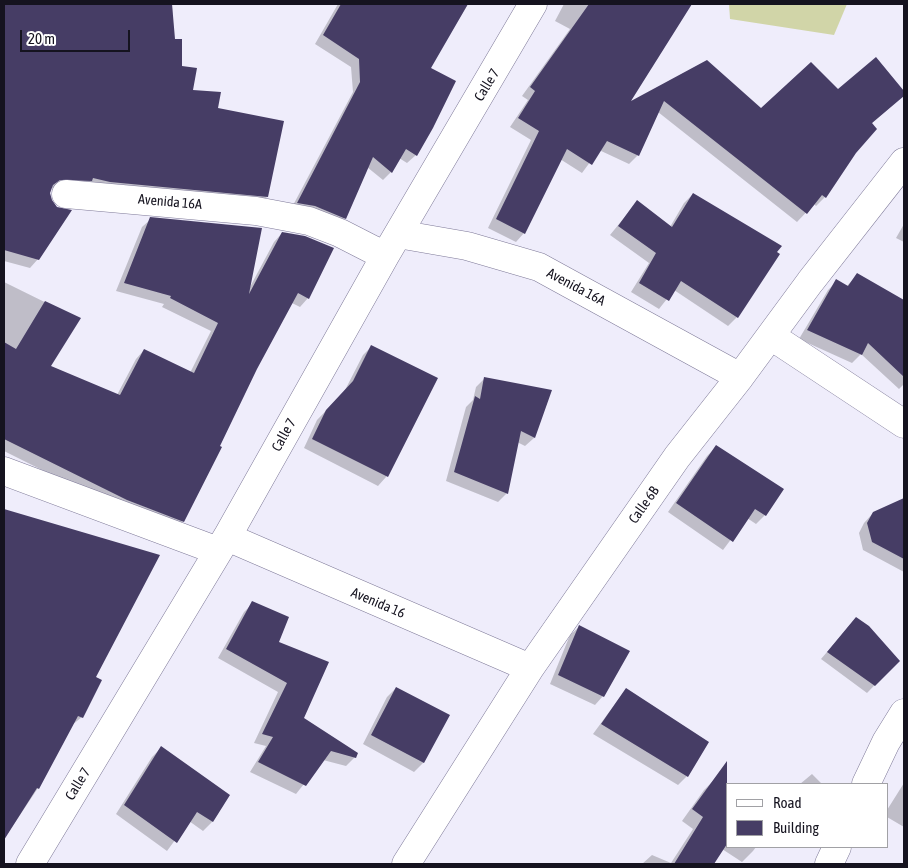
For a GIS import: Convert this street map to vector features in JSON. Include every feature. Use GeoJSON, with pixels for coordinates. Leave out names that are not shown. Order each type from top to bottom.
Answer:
{"type":"FeatureCollection","features":[{"type":"Feature","properties":{"kind":"street","name":"Calle 7"},"geometry":{"type":"LineString","coordinates":[[30,864],[222,544],[391,245],[533,4]]}},
{"type":"Feature","properties":{"kind":"street","name":"Calle 6B"},"geometry":{"type":"LineString","coordinates":[[406,864],[530,668],[677,457],[904,162]]}},
{"type":"Feature","properties":{"kind":"street","name":"Avenida 16A"},"geometry":{"type":"LineString","coordinates":[[66,194],[256,211],[300,219],[340,233],[391,245],[467,246],[539,267],[740,377]]}},
{"type":"Feature","properties":{"kind":"street"},"geometry":{"type":"LineString","coordinates":[[770,336],[904,424]]}},
{"type":"Feature","properties":{"kind":"street","name":"Avenida 16"},"geometry":{"type":"LineString","coordinates":[[4,471],[222,544],[530,668]]}},
{"type":"Feature","properties":{"kind":"street"},"geometry":{"type":"LineString","coordinates":[[866,783],[886,742],[904,713]]}},
{"type":"Feature","properties":{"kind":"street"},"geometry":{"type":"LineString","coordinates":[[829,864],[837,848]]}},
{"type":"Feature","properties":{"kind":"green space"},"geometry":{"type":"Polygon","coordinates":[[[729,4],[847,4],[834,35],[730,19],[729,4]]]}},
{"type":"Feature","properties":{"kind":"building"},"geometry":{"type":"Polygon","coordinates":[[[4,4],[172,4],[175,39],[182,39],[182,66],[197,68],[193,90],[221,92],[218,108],[284,121],[268,197],[110,182],[93,178],[92,181],[60,180],[53,185],[50,193],[52,200],[57,207],[72,210],[39,260],[4,250],[4,4]]]}},
{"type":"Feature","properties":{"kind":"building"},"geometry":{"type":"Polygon","coordinates":[[[341,4],[468,4],[431,68],[456,81],[433,128],[417,156],[406,149],[392,173],[373,157],[346,219],[315,206],[297,203],[360,82],[359,59],[323,35],[341,4]]]}},
{"type":"Feature","properties":{"kind":"building"},"geometry":{"type":"Polygon","coordinates":[[[589,4],[692,4],[631,101],[707,60],[761,108],[811,62],[838,89],[876,57],[904,91],[904,96],[872,123],[877,129],[856,153],[826,198],[822,195],[807,214],[664,101],[639,156],[607,141],[592,165],[567,149],[525,234],[496,219],[539,131],[518,118],[535,91],[530,87],[589,4]]]}},
{"type":"Feature","properties":{"kind":"building"},"geometry":{"type":"Polygon","coordinates":[[[693,193],[782,246],[777,252],[780,254],[738,318],[681,281],[669,301],[639,283],[656,253],[618,226],[637,200],[672,227],[693,193]]]}},
{"type":"Feature","properties":{"kind":"building"},"geometry":{"type":"Polygon","coordinates":[[[150,217],[262,228],[249,294],[282,232],[305,236],[334,248],[309,299],[298,293],[257,369],[220,446],[222,447],[184,522],[127,500],[4,439],[4,342],[16,349],[45,301],[81,318],[51,366],[120,395],[144,349],[194,373],[218,323],[170,298],[171,296],[124,283],[150,217]]]}},
{"type":"Feature","properties":{"kind":"building"},"geometry":{"type":"Polygon","coordinates":[[[857,273],[904,300],[904,377],[868,343],[862,355],[807,330],[836,279],[848,286],[857,273]]]}},
{"type":"Feature","properties":{"kind":"building"},"geometry":{"type":"Polygon","coordinates":[[[371,345],[438,378],[388,477],[312,439],[326,410],[353,381],[371,345]]]}},
{"type":"Feature","properties":{"kind":"building"},"geometry":{"type":"Polygon","coordinates":[[[484,377],[552,390],[535,438],[521,431],[508,494],[454,472],[475,396],[480,399],[484,377]]]}},
{"type":"Feature","properties":{"kind":"building"},"geometry":{"type":"Polygon","coordinates":[[[716,445],[784,489],[766,516],[755,509],[733,542],[676,503],[716,445]]]}},
{"type":"Feature","properties":{"kind":"building"},"geometry":{"type":"Polygon","coordinates":[[[904,498],[904,559],[872,542],[867,523],[873,512],[904,498]]]}},
{"type":"Feature","properties":{"kind":"building"},"geometry":{"type":"Polygon","coordinates":[[[4,509],[160,555],[96,677],[102,680],[83,718],[78,716],[39,789],[37,788],[4,840],[4,509]]]}},
{"type":"Feature","properties":{"kind":"building"},"geometry":{"type":"Polygon","coordinates":[[[252,601],[289,617],[279,642],[329,662],[304,718],[358,753],[356,758],[331,751],[306,786],[258,762],[273,737],[262,734],[287,683],[226,649],[252,601]]]}},
{"type":"Feature","properties":{"kind":"building"},"geometry":{"type":"Polygon","coordinates":[[[856,617],[869,626],[900,661],[875,686],[827,652],[856,617]]]}},
{"type":"Feature","properties":{"kind":"building"},"geometry":{"type":"Polygon","coordinates":[[[579,625],[630,651],[604,697],[558,675],[579,625]]]}},
{"type":"Feature","properties":{"kind":"building"},"geometry":{"type":"Polygon","coordinates":[[[396,687],[450,715],[424,763],[371,735],[396,687]]]}},
{"type":"Feature","properties":{"kind":"building"},"geometry":{"type":"Polygon","coordinates":[[[626,688],[709,742],[688,777],[601,724],[626,688]]]}},
{"type":"Feature","properties":{"kind":"building"},"geometry":{"type":"Polygon","coordinates":[[[161,746],[230,795],[213,822],[197,812],[177,843],[124,805],[161,746]]]}},
{"type":"Feature","properties":{"kind":"building"},"geometry":{"type":"Polygon","coordinates":[[[727,761],[726,846],[714,864],[674,864],[703,817],[692,809],[727,761]]]}}]}
